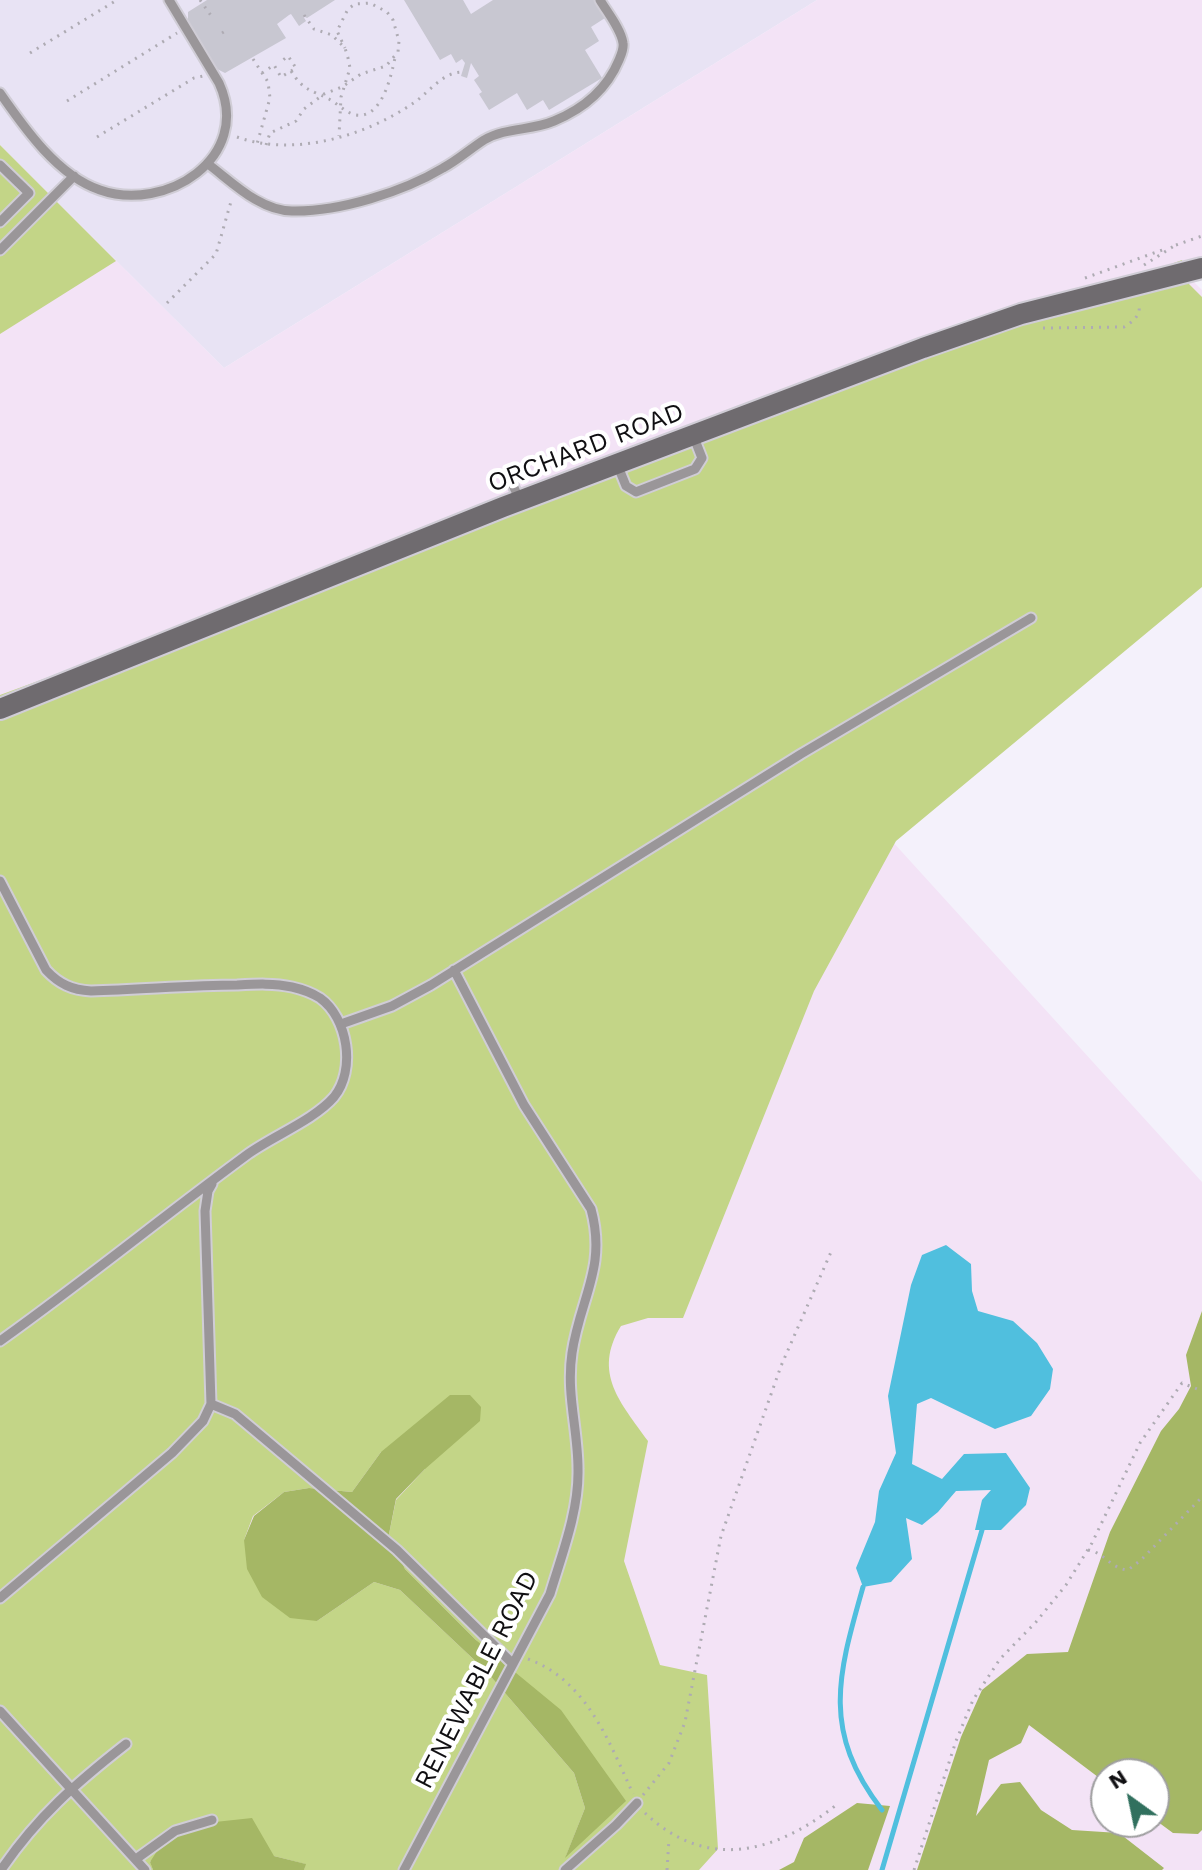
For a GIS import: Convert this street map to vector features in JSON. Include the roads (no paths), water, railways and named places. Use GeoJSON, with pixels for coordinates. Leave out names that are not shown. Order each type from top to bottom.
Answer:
{"type":"FeatureCollection","features":[{"type":"Feature","properties":{"kind":"street","name":"ORCHARD ROAD"},"geometry":{"type":"LineString","coordinates":[[0,709],[693,434],[1021,314],[1202,268]]}},
{"type":"Feature","properties":{"kind":"lane"},"geometry":{"type":"LineString","coordinates":[[0,93],[33,136],[74,176],[100,190],[116,194],[145,194],[183,181],[208,164],[218,152],[228,128],[225,95],[169,0]]}},
{"type":"Feature","properties":{"kind":"lane"},"geometry":{"type":"LineString","coordinates":[[208,164],[261,202],[290,211],[331,206],[393,192],[447,166],[491,137],[507,130],[525,129],[553,121],[606,86],[623,49],[623,40],[600,0]]}},
{"type":"Feature","properties":{"kind":"lane"},"geometry":{"type":"LineString","coordinates":[[0,165],[29,193],[0,222]]}},
{"type":"Feature","properties":{"kind":"lane"},"geometry":{"type":"LineString","coordinates":[[0,250],[74,176]]}},
{"type":"Feature","properties":{"kind":"lane"},"geometry":{"type":"LineString","coordinates":[[617,464],[626,486],[636,492],[695,469],[702,458],[693,434]]}},
{"type":"Feature","properties":{"kind":"lane"},"geometry":{"type":"LineString","coordinates":[[508,474],[520,501]]}},
{"type":"Feature","properties":{"kind":"lane"},"geometry":{"type":"LineString","coordinates":[[341,1024],[392,1006],[454,970],[801,754],[1031,618]]}},
{"type":"Feature","properties":{"kind":"lane"},"geometry":{"type":"LineString","coordinates":[[0,881],[46,970],[57,981],[78,991],[276,984],[294,987],[321,999],[341,1024],[346,1066],[333,1098],[216,1178],[0,1341]]}},
{"type":"Feature","properties":{"kind":"lane","name":"RENEWABLE ROAD"},"geometry":{"type":"LineString","coordinates":[[404,1870],[550,1594],[576,1496],[578,1466],[570,1380],[578,1325],[596,1267],[596,1228],[591,1209],[524,1105],[454,970]]}},
{"type":"Feature","properties":{"kind":"lane"},"geometry":{"type":"LineString","coordinates":[[0,1598],[172,1453],[203,1421],[211,1404],[205,1211],[208,1191],[216,1178]]}},
{"type":"Feature","properties":{"kind":"lane"},"geometry":{"type":"LineString","coordinates":[[211,1404],[235,1414],[397,1550],[515,1660]]}},
{"type":"Feature","properties":{"kind":"lane"},"geometry":{"type":"LineString","coordinates":[[0,1711],[145,1870]]}},
{"type":"Feature","properties":{"kind":"lane"},"geometry":{"type":"LineString","coordinates":[[1,1870],[32,1826],[126,1744]]}},
{"type":"Feature","properties":{"kind":"lane"},"geometry":{"type":"LineString","coordinates":[[565,1870],[637,1803]]}},
{"type":"Feature","properties":{"kind":"lane"},"geometry":{"type":"LineString","coordinates":[[136,1859],[175,1831],[212,1820]]}},
{"type":"Feature","properties":{"kind":"water"},"geometry":{"type":"Polygon","coordinates":[[[946,1245],[971,1264],[972,1291],[978,1311],[1013,1321],[1037,1343],[1053,1369],[1050,1389],[1031,1416],[995,1429],[931,1398],[917,1404],[912,1464],[942,1479],[964,1454],[1006,1453],[1030,1488],[1026,1505],[1001,1530],[975,1530],[982,1500],[991,1490],[956,1491],[922,1525],[906,1518],[912,1559],[891,1582],[863,1587],[856,1568],[875,1522],[879,1491],[896,1453],[888,1396],[911,1285],[922,1255],[946,1245]]]}},
{"type":"Feature","properties":{"kind":"waterway"},"geometry":{"type":"LineString","coordinates":[[882,1870],[982,1530]]}},
{"type":"Feature","properties":{"kind":"waterway"},"geometry":{"type":"LineString","coordinates":[[863,1587],[847,1648],[840,1702],[850,1754],[882,1810]]}}]}
